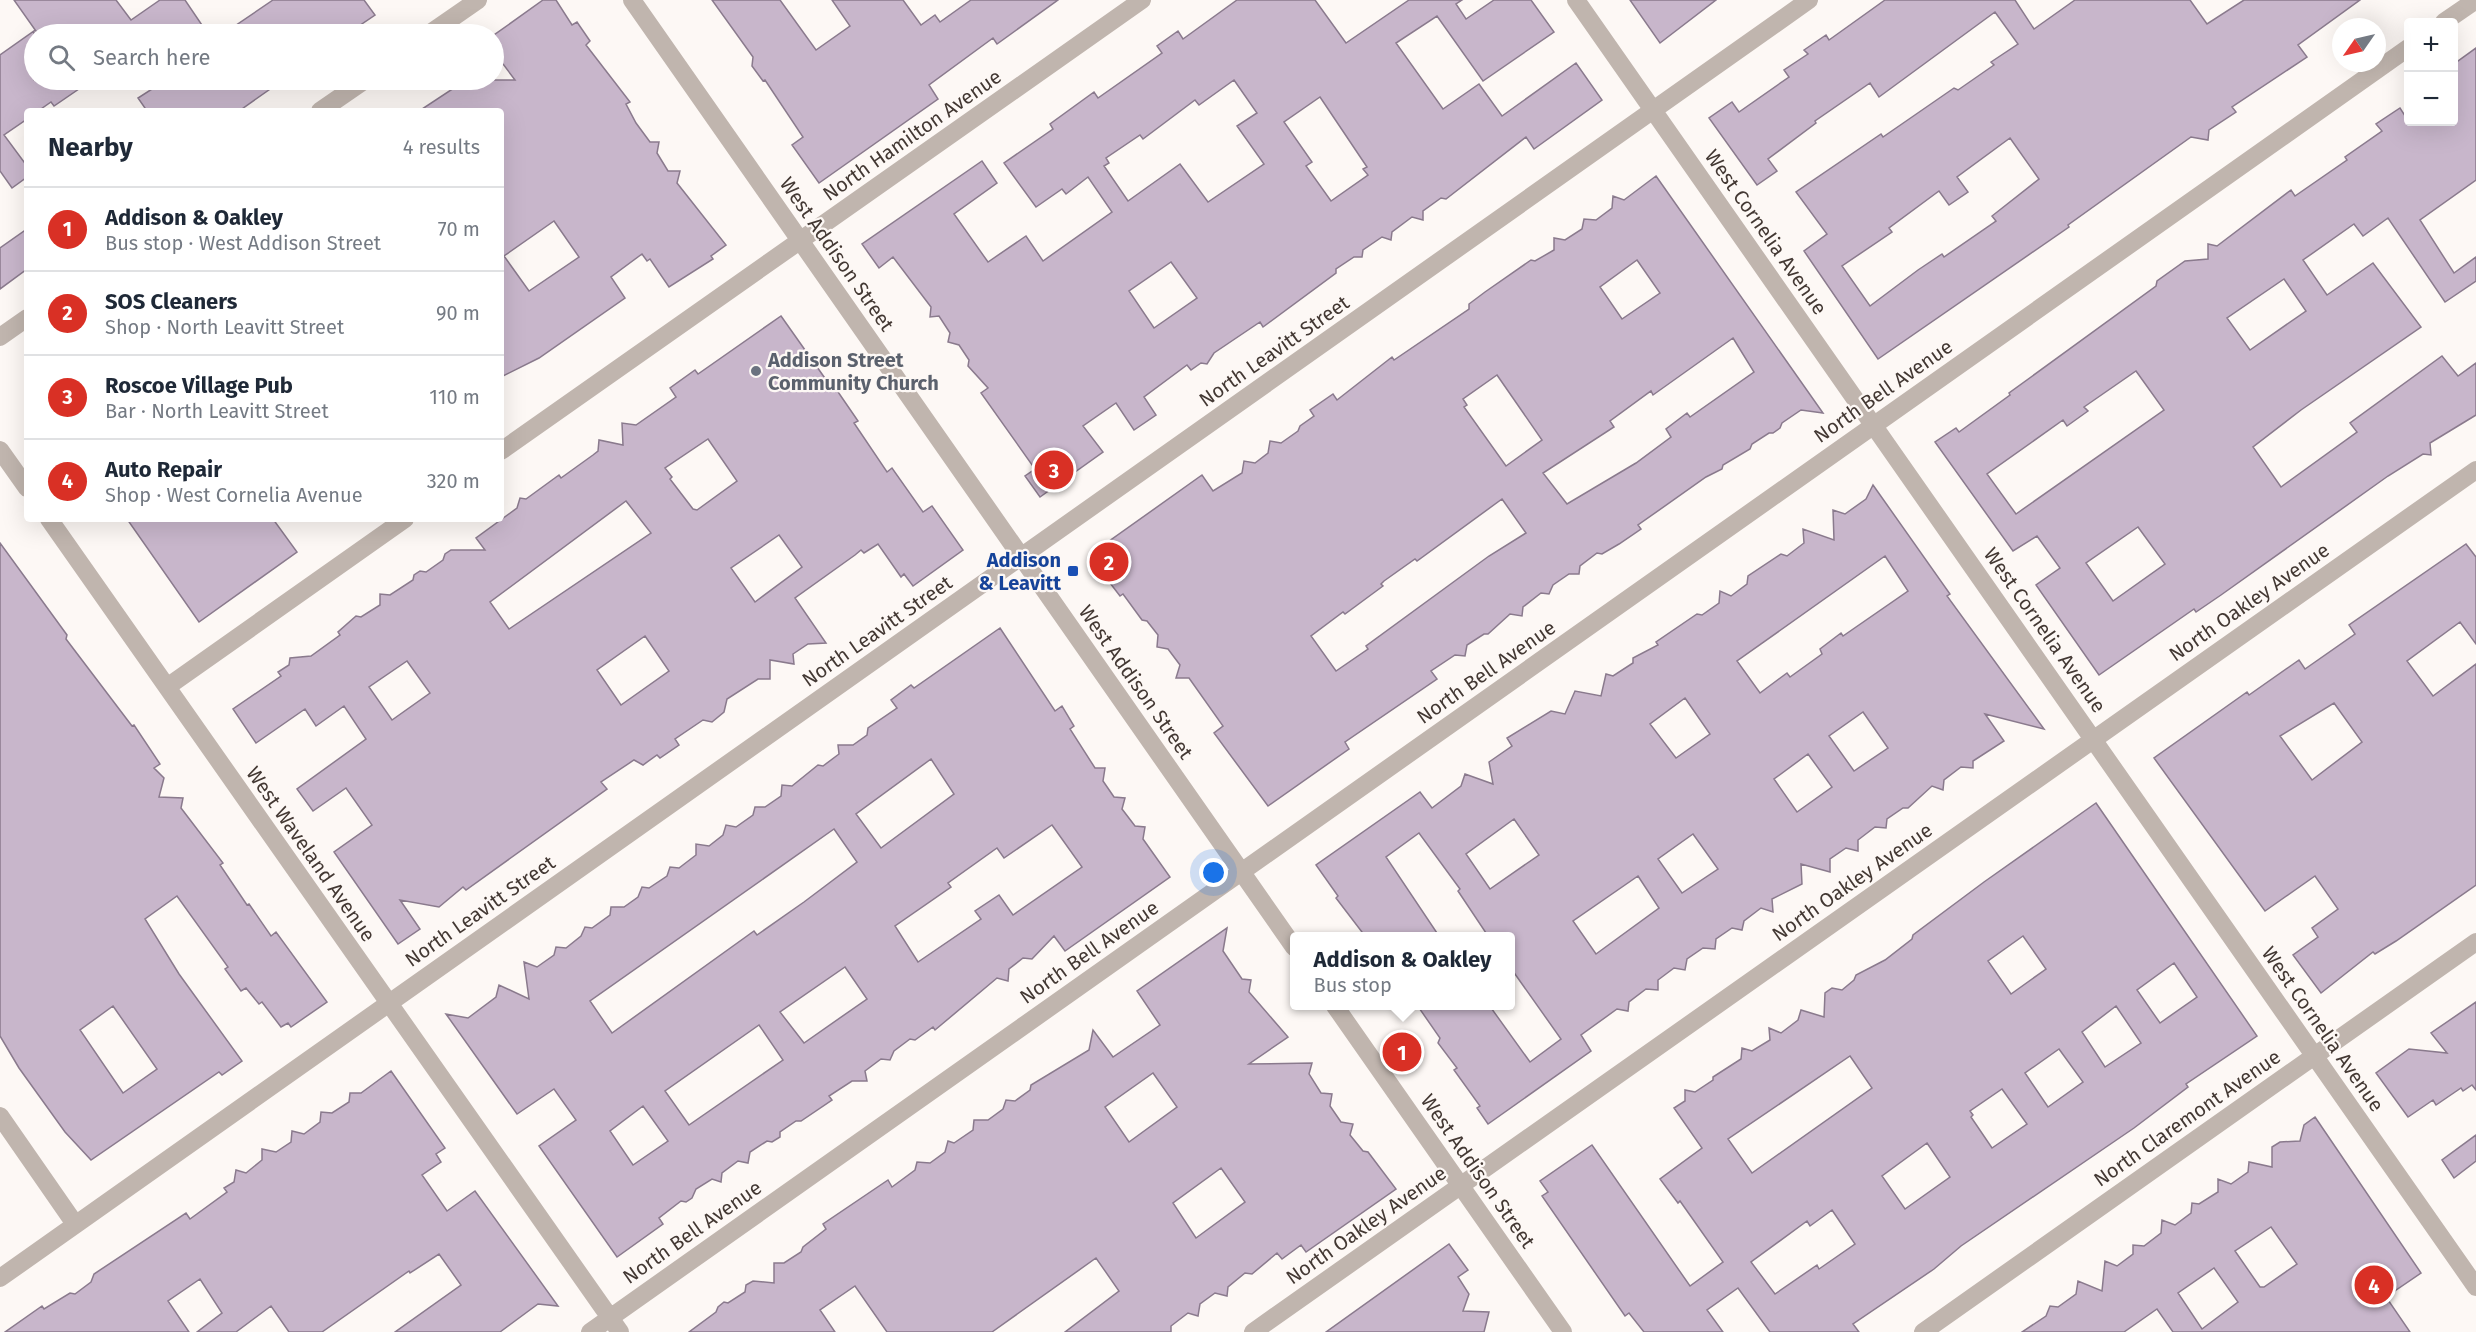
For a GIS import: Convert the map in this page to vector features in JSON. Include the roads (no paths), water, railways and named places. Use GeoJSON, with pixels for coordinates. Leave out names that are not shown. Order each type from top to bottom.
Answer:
{"type":"FeatureCollection","features":[{"type":"Feature","properties":{"kind":"street"},"geometry":{"type":"LineString","coordinates":[[443,24],[478,0]]}},
{"type":"Feature","properties":{"kind":"street","name":"West Addison Street"},"geometry":{"type":"LineString","coordinates":[[632,0],[1290,941]]}},
{"type":"Feature","properties":{"kind":"street","name":"North Hamilton Avenue"},"geometry":{"type":"LineString","coordinates":[[504,450],[1142,0]]}},
{"type":"Feature","properties":{"kind":"street","name":"West Cornelia Avenue"},"geometry":{"type":"LineString","coordinates":[[1576,0],[2476,1287]]}},
{"type":"Feature","properties":{"kind":"street","name":"North Leavitt Street"},"geometry":{"type":"LineString","coordinates":[[0,1278],[1809,0]]}},
{"type":"Feature","properties":{"kind":"street"},"geometry":{"type":"LineString","coordinates":[[2450,18],[2476,0]]}},
{"type":"Feature","properties":{"kind":"street","name":"North Bell Avenue"},"geometry":{"type":"LineString","coordinates":[[590,1332],[615,1325],[1242,872],[2404,52]]}},
{"type":"Feature","properties":{"kind":"street"},"geometry":{"type":"LineString","coordinates":[[324,108],[350,90]]}},
{"type":"Feature","properties":{"kind":"street"},"geometry":{"type":"LineString","coordinates":[[0,337],[24,320]]}},
{"type":"Feature","properties":{"kind":"street"},"geometry":{"type":"LineString","coordinates":[[0,450],[24,484]]}},
{"type":"Feature","properties":{"kind":"street","name":"North Oakley Avenue"},"geometry":{"type":"LineString","coordinates":[[1253,1332],[2476,470]]}},
{"type":"Feature","properties":{"kind":"street","name":"West Waveland Avenue"},"geometry":{"type":"LineString","coordinates":[[51,522],[615,1325]]}},
{"type":"Feature","properties":{"kind":"street"},"geometry":{"type":"LineString","coordinates":[[167,687],[401,522]]}},
{"type":"Feature","properties":{"kind":"street","name":"North Claremont Avenue"},"geometry":{"type":"LineString","coordinates":[[1923,1332],[2476,942]]}},
{"type":"Feature","properties":{"kind":"street","name":"West Addison Street"},"geometry":{"type":"LineString","coordinates":[[1338,1010],[1563,1332]]}},
{"type":"Feature","properties":{"kind":"street"},"geometry":{"type":"LineString","coordinates":[[0,1116],[75,1224]]}},
{"type":"Feature","properties":{"kind":"place","name":"Addison Street Community Church"},"geometry":{"type":"Point","coordinates":[756,371]}},
{"type":"Feature","properties":{"kind":"place","name":"Roscoe Village Pub"},"geometry":{"type":"Point","coordinates":[1054,470]}},
{"type":"Feature","properties":{"kind":"place","name":"SOS Cleaners"},"geometry":{"type":"Point","coordinates":[1109,562]}},
{"type":"Feature","properties":{"kind":"place","name":"Addison & Leavitt"},"geometry":{"type":"Point","coordinates":[1073,571]}},
{"type":"Feature","properties":{"kind":"place","name":"Addison & Oakley"},"geometry":{"type":"Point","coordinates":[1402,1052]}},
{"type":"Feature","properties":{"kind":"place","name":"Auto Repair"},"geometry":{"type":"Point","coordinates":[2374,1285]}}]}
